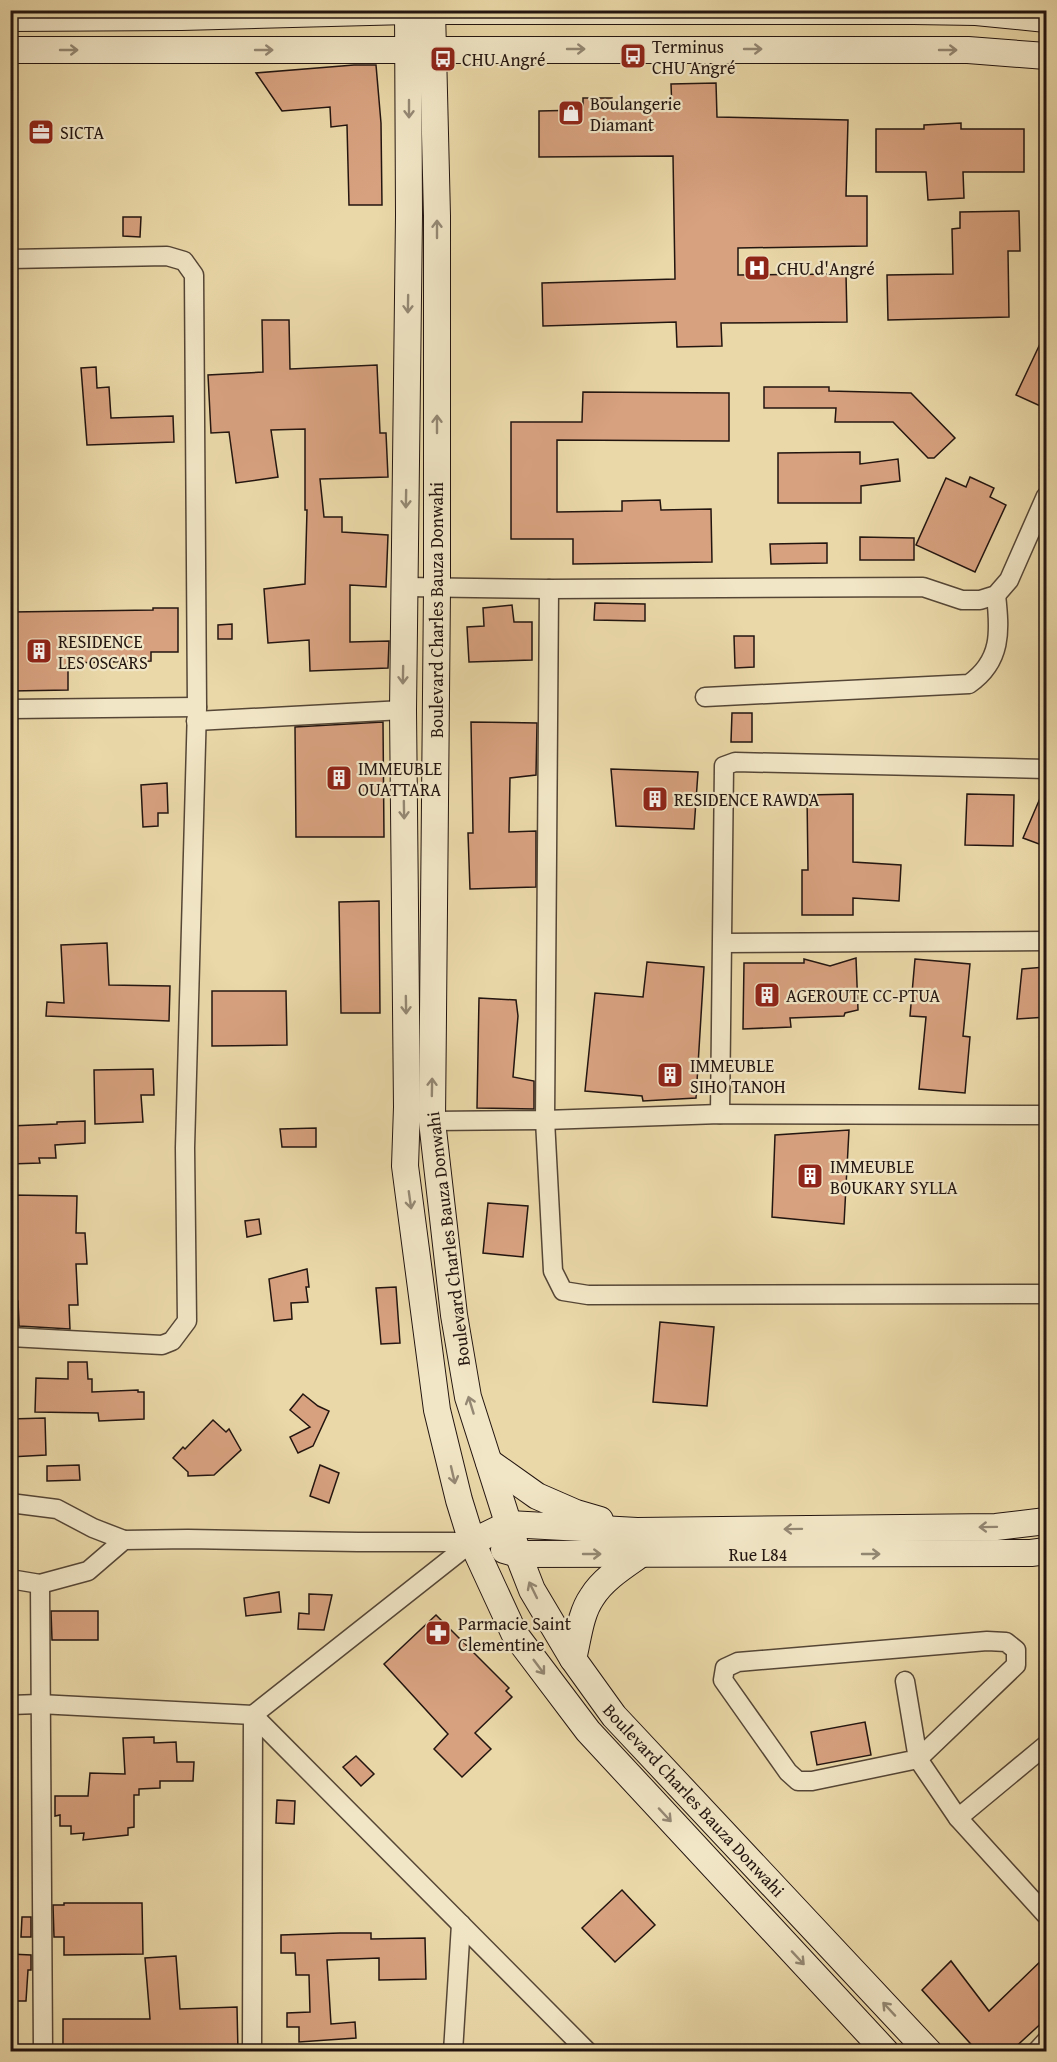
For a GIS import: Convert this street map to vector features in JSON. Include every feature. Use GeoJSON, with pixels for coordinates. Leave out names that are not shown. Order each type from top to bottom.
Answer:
{"type":"FeatureCollection","features":[{"type":"Feature","properties":{"kind":"main road"},"geometry":{"type":"LineString","coordinates":[[420,11],[421,50]]}},
{"type":"Feature","properties":{"kind":"main road"},"geometry":{"type":"LineString","coordinates":[[10,18],[420,11],[976,11],[1047,20]]}},
{"type":"Feature","properties":{"kind":"main road"},"geometry":{"type":"LineString","coordinates":[[913,11],[913,49]]}},
{"type":"Feature","properties":{"kind":"main road"},"geometry":{"type":"LineString","coordinates":[[10,50],[913,49],[968,50],[1047,56]]}},
{"type":"Feature","properties":{"kind":"main road","name":"Boulevard Charles Bauza Donwahi"},"geometry":{"type":"LineString","coordinates":[[421,50],[403,710],[405,1166],[437,1410],[459,1500],[472,1542],[514,1633],[588,1731],[886,2052]]}},
{"type":"Feature","properties":{"kind":"main road","name":"Boulevard Charles Bauza Donwahi"},"geometry":{"type":"LineString","coordinates":[[421,50],[437,216],[437,588],[432,1121],[454,1315],[468,1397],[518,1554],[532,1590],[573,1659],[614,1716],[929,2052]]}},
{"type":"Feature","properties":{"kind":"main road"},"geometry":{"type":"LineString","coordinates":[[489,1462],[537,1496],[639,1542]]}},
{"type":"Feature","properties":{"kind":"main road"},"geometry":{"type":"LineString","coordinates":[[472,1542],[509,1524],[639,1542],[996,1527],[1047,1521]]}},
{"type":"Feature","properties":{"kind":"main road","name":"Rue L84"},"geometry":{"type":"LineString","coordinates":[[472,1542],[518,1554],[639,1542],[1030,1553],[1047,1551]]}},
{"type":"Feature","properties":{"kind":"main road"},"geometry":{"type":"LineString","coordinates":[[573,1659],[583,1616],[592,1597],[639,1542]]}},
{"type":"Feature","properties":{"kind":"street"},"geometry":{"type":"LineString","coordinates":[[10,259],[166,256],[184,261],[194,275],[196,714],[185,1148],[187,1321],[172,1341],[162,1345],[10,1337]]}},
{"type":"Feature","properties":{"kind":"street"},"geometry":{"type":"LineString","coordinates":[[405,587],[549,589],[923,587],[962,600],[980,600],[996,595],[1009,580],[1047,496]]}},
{"type":"Feature","properties":{"kind":"street"},"geometry":{"type":"LineString","coordinates":[[549,589],[545,1120],[553,1271],[563,1291],[588,1295],[1047,1294]]}},
{"type":"Feature","properties":{"kind":"street"},"geometry":{"type":"LineString","coordinates":[[705,697],[969,684],[978,678],[995,652],[999,638],[996,595]]}},
{"type":"Feature","properties":{"kind":"street"},"geometry":{"type":"LineString","coordinates":[[10,709],[196,714],[403,710]]}},
{"type":"Feature","properties":{"kind":"street"},"geometry":{"type":"LineString","coordinates":[[720,1114],[724,766],[735,762],[1047,769]]}},
{"type":"Feature","properties":{"kind":"street"},"geometry":{"type":"LineString","coordinates":[[723,944],[1047,941]]}},
{"type":"Feature","properties":{"kind":"street"},"geometry":{"type":"LineString","coordinates":[[432,1121],[720,1114],[1047,1115]]}},
{"type":"Feature","properties":{"kind":"street"},"geometry":{"type":"LineString","coordinates":[[10,1503],[57,1509],[93,1528],[124,1540],[472,1542]]}},
{"type":"Feature","properties":{"kind":"street"},"geometry":{"type":"LineString","coordinates":[[10,1579],[40,1584],[88,1571],[124,1540]]}},
{"type":"Feature","properties":{"kind":"street"},"geometry":{"type":"LineString","coordinates":[[10,1705],[39,1704],[254,1715],[472,1542]]}},
{"type":"Feature","properties":{"kind":"street"},"geometry":{"type":"LineString","coordinates":[[40,1584],[43,2052]]}},
{"type":"Feature","properties":{"kind":"street"},"geometry":{"type":"LineString","coordinates":[[987,1641],[1006,1642],[1016,1650],[1016,1665],[918,1759],[812,1781],[798,1781],[788,1772],[723,1680],[726,1668],[738,1662],[987,1641]]}},
{"type":"Feature","properties":{"kind":"street"},"geometry":{"type":"LineString","coordinates":[[905,1681],[918,1759],[958,1818],[1047,1915]]}},
{"type":"Feature","properties":{"kind":"street"},"geometry":{"type":"LineString","coordinates":[[254,1715],[588,2052]]}},
{"type":"Feature","properties":{"kind":"street"},"geometry":{"type":"LineString","coordinates":[[252,2052],[254,1715]]}},
{"type":"Feature","properties":{"kind":"street"},"geometry":{"type":"LineString","coordinates":[[958,1818],[1017,1767],[1047,1745]]}},
{"type":"Feature","properties":{"kind":"street"},"geometry":{"type":"LineString","coordinates":[[453,2052],[461,1924]]}},
{"type":"Feature","properties":{"kind":"street"},"geometry":{"type":"LineString","coordinates":[[1036,2052],[1047,2041]]}},
{"type":"Feature","properties":{"kind":"building"},"geometry":{"type":"Polygon","coordinates":[[[376,65],[381,123],[382,205],[349,205],[347,125],[331,127],[330,107],[282,111],[256,73],[376,65]]]}},
{"type":"Feature","properties":{"kind":"building"},"geometry":{"type":"Polygon","coordinates":[[[716,83],[717,117],[848,120],[846,196],[867,196],[867,246],[738,248],[738,275],[846,274],[847,322],[721,323],[722,346],[677,347],[676,322],[543,326],[542,283],[675,279],[673,156],[539,157],[539,111],[583,110],[583,98],[612,98],[612,110],[672,110],[671,84],[716,83]]]}},
{"type":"Feature","properties":{"kind":"building"},"geometry":{"type":"Polygon","coordinates":[[[961,123],[961,129],[1024,129],[1024,172],[963,172],[964,198],[928,200],[926,172],[876,172],[876,129],[924,129],[924,125],[961,123]]]}},
{"type":"Feature","properties":{"kind":"building"},"geometry":{"type":"Polygon","coordinates":[[[1019,211],[1020,251],[1008,251],[1009,317],[888,320],[887,275],[953,274],[952,229],[960,228],[960,212],[1019,211]]]}},
{"type":"Feature","properties":{"kind":"building"},"geometry":{"type":"Polygon","coordinates":[[[123,217],[141,217],[140,237],[123,236],[123,217]]]}},
{"type":"Feature","properties":{"kind":"building"},"geometry":{"type":"Polygon","coordinates":[[[262,320],[289,320],[290,369],[377,365],[380,433],[386,433],[388,477],[320,479],[324,517],[342,517],[342,532],[388,535],[386,587],[350,585],[350,642],[389,641],[388,668],[310,671],[309,640],[268,643],[264,589],[305,584],[307,510],[305,510],[305,429],[271,430],[278,477],[236,483],[229,432],[211,433],[208,375],[263,372],[262,320]]]}},
{"type":"Feature","properties":{"kind":"building"},"geometry":{"type":"Polygon","coordinates":[[[1047,329],[1047,409],[1016,395],[1047,329]]]}},
{"type":"Feature","properties":{"kind":"building"},"geometry":{"type":"Polygon","coordinates":[[[96,367],[97,388],[109,387],[111,418],[173,416],[174,442],[87,445],[81,368],[96,367]]]}},
{"type":"Feature","properties":{"kind":"building"},"geometry":{"type":"Polygon","coordinates":[[[764,387],[829,387],[829,391],[911,393],[955,438],[934,458],[928,458],[893,422],[835,422],[836,408],[764,408],[764,387]]]}},
{"type":"Feature","properties":{"kind":"building"},"geometry":{"type":"Polygon","coordinates":[[[583,392],[729,393],[729,441],[557,440],[557,512],[622,511],[622,501],[660,500],[661,510],[711,509],[712,562],[573,564],[573,539],[511,539],[511,422],[582,422],[583,392]]]}},
{"type":"Feature","properties":{"kind":"building"},"geometry":{"type":"Polygon","coordinates":[[[860,452],[860,464],[898,459],[900,481],[861,486],[861,503],[778,503],[778,453],[860,452]]]}},
{"type":"Feature","properties":{"kind":"building"},"geometry":{"type":"Polygon","coordinates":[[[970,477],[994,488],[990,497],[1006,505],[975,572],[916,545],[946,478],[966,487],[970,477]]]}},
{"type":"Feature","properties":{"kind":"building"},"geometry":{"type":"Polygon","coordinates":[[[860,537],[914,538],[914,560],[860,560],[860,537]]]}},
{"type":"Feature","properties":{"kind":"building"},"geometry":{"type":"Polygon","coordinates":[[[827,543],[827,563],[771,564],[770,544],[827,543]]]}},
{"type":"Feature","properties":{"kind":"building"},"geometry":{"type":"Polygon","coordinates":[[[595,603],[645,604],[645,621],[594,620],[595,603]]]}},
{"type":"Feature","properties":{"kind":"building"},"geometry":{"type":"Polygon","coordinates":[[[512,605],[514,622],[532,622],[532,660],[469,662],[467,627],[484,626],[483,608],[512,605]]]}},
{"type":"Feature","properties":{"kind":"building"},"geometry":{"type":"Polygon","coordinates":[[[153,608],[178,608],[178,652],[151,652],[151,661],[68,663],[68,690],[11,691],[11,612],[153,610],[153,608]]]}},
{"type":"Feature","properties":{"kind":"building"},"geometry":{"type":"Polygon","coordinates":[[[232,624],[232,639],[218,639],[218,625],[232,624]]]}},
{"type":"Feature","properties":{"kind":"building"},"geometry":{"type":"Polygon","coordinates":[[[734,636],[754,636],[754,667],[735,668],[734,636]]]}},
{"type":"Feature","properties":{"kind":"building"},"geometry":{"type":"Polygon","coordinates":[[[732,713],[752,713],[752,742],[731,742],[732,713]]]}},
{"type":"Feature","properties":{"kind":"building","name":"IMMEUBLE OUATTARA"},"geometry":{"type":"Polygon","coordinates":[[[383,722],[384,837],[296,837],[295,727],[383,722]]]}},
{"type":"Feature","properties":{"kind":"building"},"geometry":{"type":"Polygon","coordinates":[[[471,722],[537,723],[536,775],[510,778],[509,832],[536,831],[536,887],[470,889],[468,833],[473,833],[471,722]]]}},
{"type":"Feature","properties":{"kind":"building","name":"RESIDENCE RAWDA"},"geometry":{"type":"Polygon","coordinates":[[[611,769],[698,772],[694,829],[616,826],[611,769]]]}},
{"type":"Feature","properties":{"kind":"building"},"geometry":{"type":"Polygon","coordinates":[[[1047,782],[1047,847],[1023,838],[1047,782]]]}},
{"type":"Feature","properties":{"kind":"building"},"geometry":{"type":"Polygon","coordinates":[[[167,783],[168,813],[158,813],[158,826],[143,827],[141,785],[167,783]]]}},
{"type":"Feature","properties":{"kind":"building"},"geometry":{"type":"Polygon","coordinates":[[[853,794],[853,862],[901,865],[899,901],[853,898],[853,915],[802,915],[802,870],[808,870],[807,795],[853,794]]]}},
{"type":"Feature","properties":{"kind":"building"},"geometry":{"type":"Polygon","coordinates":[[[967,794],[1014,795],[1013,846],[965,845],[967,794]]]}},
{"type":"Feature","properties":{"kind":"building"},"geometry":{"type":"Polygon","coordinates":[[[379,901],[380,1013],[341,1013],[339,902],[379,901]]]}},
{"type":"Feature","properties":{"kind":"building"},"geometry":{"type":"Polygon","coordinates":[[[107,943],[109,985],[170,986],[169,1021],[46,1016],[47,1002],[64,1003],[61,945],[107,943]]]}},
{"type":"Feature","properties":{"kind":"building"},"geometry":{"type":"Polygon","coordinates":[[[856,958],[858,1010],[845,1013],[844,1016],[790,1018],[791,1027],[743,1029],[744,963],[804,963],[804,959],[830,966],[856,958]]]}},
{"type":"Feature","properties":{"kind":"building"},"geometry":{"type":"Polygon","coordinates":[[[915,959],[970,964],[963,1036],[970,1037],[965,1093],[919,1089],[926,1017],[910,1016],[915,959]]]}},
{"type":"Feature","properties":{"kind":"building"},"geometry":{"type":"Polygon","coordinates":[[[647,962],[704,967],[696,1098],[643,1101],[642,1096],[585,1091],[595,993],[643,997],[647,962]]]}},
{"type":"Feature","properties":{"kind":"building"},"geometry":{"type":"Polygon","coordinates":[[[1045,967],[1044,991],[1047,992],[1047,1017],[1017,1019],[1022,969],[1045,967]]]}},
{"type":"Feature","properties":{"kind":"building"},"geometry":{"type":"Polygon","coordinates":[[[212,991],[286,991],[287,1045],[212,1046],[212,991]]]}},
{"type":"Feature","properties":{"kind":"building"},"geometry":{"type":"Polygon","coordinates":[[[479,998],[516,1000],[518,1016],[513,1077],[534,1081],[534,1109],[477,1108],[479,998]]]}},
{"type":"Feature","properties":{"kind":"building"},"geometry":{"type":"Polygon","coordinates":[[[153,1069],[154,1095],[141,1095],[143,1122],[95,1124],[94,1070],[153,1069]]]}},
{"type":"Feature","properties":{"kind":"building"},"geometry":{"type":"Polygon","coordinates":[[[85,1121],[85,1143],[55,1145],[56,1158],[39,1158],[40,1163],[10,1164],[10,1126],[85,1121]]]}},
{"type":"Feature","properties":{"kind":"building"},"geometry":{"type":"Polygon","coordinates":[[[316,1128],[316,1147],[282,1147],[280,1129],[316,1128]]]}},
{"type":"Feature","properties":{"kind":"building","name":"IMMEUBLE BOUKARY SYLLA"},"geometry":{"type":"Polygon","coordinates":[[[849,1130],[844,1224],[772,1217],[775,1135],[849,1130]]]}},
{"type":"Feature","properties":{"kind":"building"},"geometry":{"type":"Polygon","coordinates":[[[10,1195],[77,1196],[76,1233],[85,1233],[87,1264],[76,1264],[78,1305],[69,1305],[70,1329],[19,1326],[18,1301],[10,1302],[10,1195]]]}},
{"type":"Feature","properties":{"kind":"building"},"geometry":{"type":"Polygon","coordinates":[[[488,1203],[528,1206],[523,1257],[483,1253],[488,1203]]]}},
{"type":"Feature","properties":{"kind":"building"},"geometry":{"type":"Polygon","coordinates":[[[259,1219],[261,1234],[247,1237],[245,1221],[259,1219]]]}},
{"type":"Feature","properties":{"kind":"building"},"geometry":{"type":"Polygon","coordinates":[[[307,1269],[308,1302],[291,1303],[292,1319],[274,1321],[269,1279],[307,1269]]]}},
{"type":"Feature","properties":{"kind":"building"},"geometry":{"type":"Polygon","coordinates":[[[396,1287],[400,1343],[381,1344],[376,1288],[396,1287]]]}},
{"type":"Feature","properties":{"kind":"building"},"geometry":{"type":"Polygon","coordinates":[[[660,1322],[714,1327],[707,1406],[653,1402],[660,1322]]]}},
{"type":"Feature","properties":{"kind":"building"},"geometry":{"type":"Polygon","coordinates":[[[68,1362],[87,1362],[88,1379],[92,1379],[92,1392],[138,1390],[138,1392],[144,1392],[144,1419],[99,1421],[98,1413],[35,1412],[36,1378],[68,1379],[68,1362]]]}},
{"type":"Feature","properties":{"kind":"building"},"geometry":{"type":"Polygon","coordinates":[[[303,1394],[318,1406],[329,1411],[313,1446],[298,1453],[290,1437],[310,1427],[290,1410],[303,1394]]]}},
{"type":"Feature","properties":{"kind":"building"},"geometry":{"type":"Polygon","coordinates":[[[45,1418],[46,1455],[10,1457],[10,1419],[45,1418]]]}},
{"type":"Feature","properties":{"kind":"building"},"geometry":{"type":"Polygon","coordinates":[[[213,1420],[226,1432],[229,1429],[241,1450],[214,1475],[188,1476],[188,1472],[173,1458],[213,1420]]]}},
{"type":"Feature","properties":{"kind":"building"},"geometry":{"type":"Polygon","coordinates":[[[79,1465],[80,1480],[47,1481],[47,1466],[79,1465]]]}},
{"type":"Feature","properties":{"kind":"building"},"geometry":{"type":"Polygon","coordinates":[[[320,1465],[339,1473],[329,1503],[310,1496],[320,1465]]]}},
{"type":"Feature","properties":{"kind":"building"},"geometry":{"type":"Polygon","coordinates":[[[279,1592],[281,1612],[246,1616],[244,1598],[279,1592]]]}},
{"type":"Feature","properties":{"kind":"building"},"geometry":{"type":"Polygon","coordinates":[[[309,1594],[332,1595],[324,1630],[298,1629],[299,1613],[309,1614],[309,1594]]]}},
{"type":"Feature","properties":{"kind":"building"},"geometry":{"type":"Polygon","coordinates":[[[51,1611],[98,1611],[98,1640],[52,1640],[51,1611]]]}},
{"type":"Feature","properties":{"kind":"building"},"geometry":{"type":"Polygon","coordinates":[[[436,1615],[509,1688],[506,1691],[512,1697],[475,1733],[491,1749],[462,1777],[434,1749],[448,1734],[384,1664],[436,1615]]]}},
{"type":"Feature","properties":{"kind":"building"},"geometry":{"type":"Polygon","coordinates":[[[865,1722],[871,1755],[817,1765],[811,1732],[865,1722]]]}},
{"type":"Feature","properties":{"kind":"building"},"geometry":{"type":"Polygon","coordinates":[[[154,1737],[154,1743],[176,1742],[177,1762],[194,1762],[193,1781],[160,1781],[160,1788],[139,1789],[139,1795],[134,1795],[134,1827],[128,1828],[128,1835],[83,1840],[84,1833],[71,1834],[71,1826],[60,1826],[60,1815],[55,1816],[55,1796],[88,1796],[90,1773],[125,1774],[123,1738],[154,1737]]]}},
{"type":"Feature","properties":{"kind":"building"},"geometry":{"type":"Polygon","coordinates":[[[356,1756],[374,1774],[361,1786],[343,1767],[356,1756]]]}},
{"type":"Feature","properties":{"kind":"building"},"geometry":{"type":"Polygon","coordinates":[[[277,1800],[295,1801],[294,1824],[276,1823],[277,1800]]]}},
{"type":"Feature","properties":{"kind":"building"},"geometry":{"type":"Polygon","coordinates":[[[622,1890],[655,1925],[615,1962],[582,1928],[622,1890]]]}},
{"type":"Feature","properties":{"kind":"building"},"geometry":{"type":"Polygon","coordinates":[[[64,1903],[142,1903],[143,1954],[64,1955],[64,1937],[54,1937],[53,1905],[64,1905],[64,1903]]]}},
{"type":"Feature","properties":{"kind":"building"},"geometry":{"type":"Polygon","coordinates":[[[22,1917],[31,1917],[31,1937],[21,1937],[22,1917]]]}},
{"type":"Feature","properties":{"kind":"building"},"geometry":{"type":"Polygon","coordinates":[[[371,1933],[371,1939],[425,1938],[426,1979],[379,1980],[379,1958],[327,1960],[331,2024],[355,2022],[356,2038],[299,2042],[299,2027],[287,2027],[287,2013],[310,2012],[309,1975],[296,1975],[295,1953],[281,1953],[281,1935],[371,1933]]]}},
{"type":"Feature","properties":{"kind":"building"},"geometry":{"type":"Polygon","coordinates":[[[10,1954],[31,1955],[26,2001],[10,2001],[10,1954]]]}},
{"type":"Feature","properties":{"kind":"building"},"geometry":{"type":"Polygon","coordinates":[[[1047,1955],[1047,2018],[1010,2052],[978,2052],[922,1990],[951,1961],[989,2011],[1047,1955]]]}},
{"type":"Feature","properties":{"kind":"building"},"geometry":{"type":"Polygon","coordinates":[[[176,1956],[180,2009],[237,2007],[238,2052],[63,2052],[63,2019],[150,2019],[145,1958],[176,1956]]]}},
{"type":"Feature","properties":{"kind":"place","name":"Terminus CHU Angré"},"geometry":{"type":"Point","coordinates":[633,56]}},
{"type":"Feature","properties":{"kind":"place","name":"CHU Angré"},"geometry":{"type":"Point","coordinates":[443,59]}},
{"type":"Feature","properties":{"kind":"place","name":"Boulangerie Diamant"},"geometry":{"type":"Point","coordinates":[571,113]}},
{"type":"Feature","properties":{"kind":"place","name":"SICTA"},"geometry":{"type":"Point","coordinates":[41,132]}},
{"type":"Feature","properties":{"kind":"place","name":"CHU d'Angré"},"geometry":{"type":"Point","coordinates":[757,268]}},
{"type":"Feature","properties":{"kind":"place","name":"RESIDENCE LES OSCARS"},"geometry":{"type":"Point","coordinates":[39,651]}},
{"type":"Feature","properties":{"kind":"place","name":"IMMEUBLE OUATTARA"},"geometry":{"type":"Point","coordinates":[339,778]}},
{"type":"Feature","properties":{"kind":"place","name":"RESIDENCE RAWDA"},"geometry":{"type":"Point","coordinates":[655,799]}},
{"type":"Feature","properties":{"kind":"place","name":"AGEROUTE CC-PTUA"},"geometry":{"type":"Point","coordinates":[767,995]}},
{"type":"Feature","properties":{"kind":"place","name":"IMMEUBLE SIHO TANOH"},"geometry":{"type":"Point","coordinates":[670,1075]}},
{"type":"Feature","properties":{"kind":"place","name":"IMMEUBLE BOUKARY SYLLA"},"geometry":{"type":"Point","coordinates":[810,1176]}},
{"type":"Feature","properties":{"kind":"place","name":"Parmacie Saint Clementine"},"geometry":{"type":"Point","coordinates":[438,1633]}}]}
